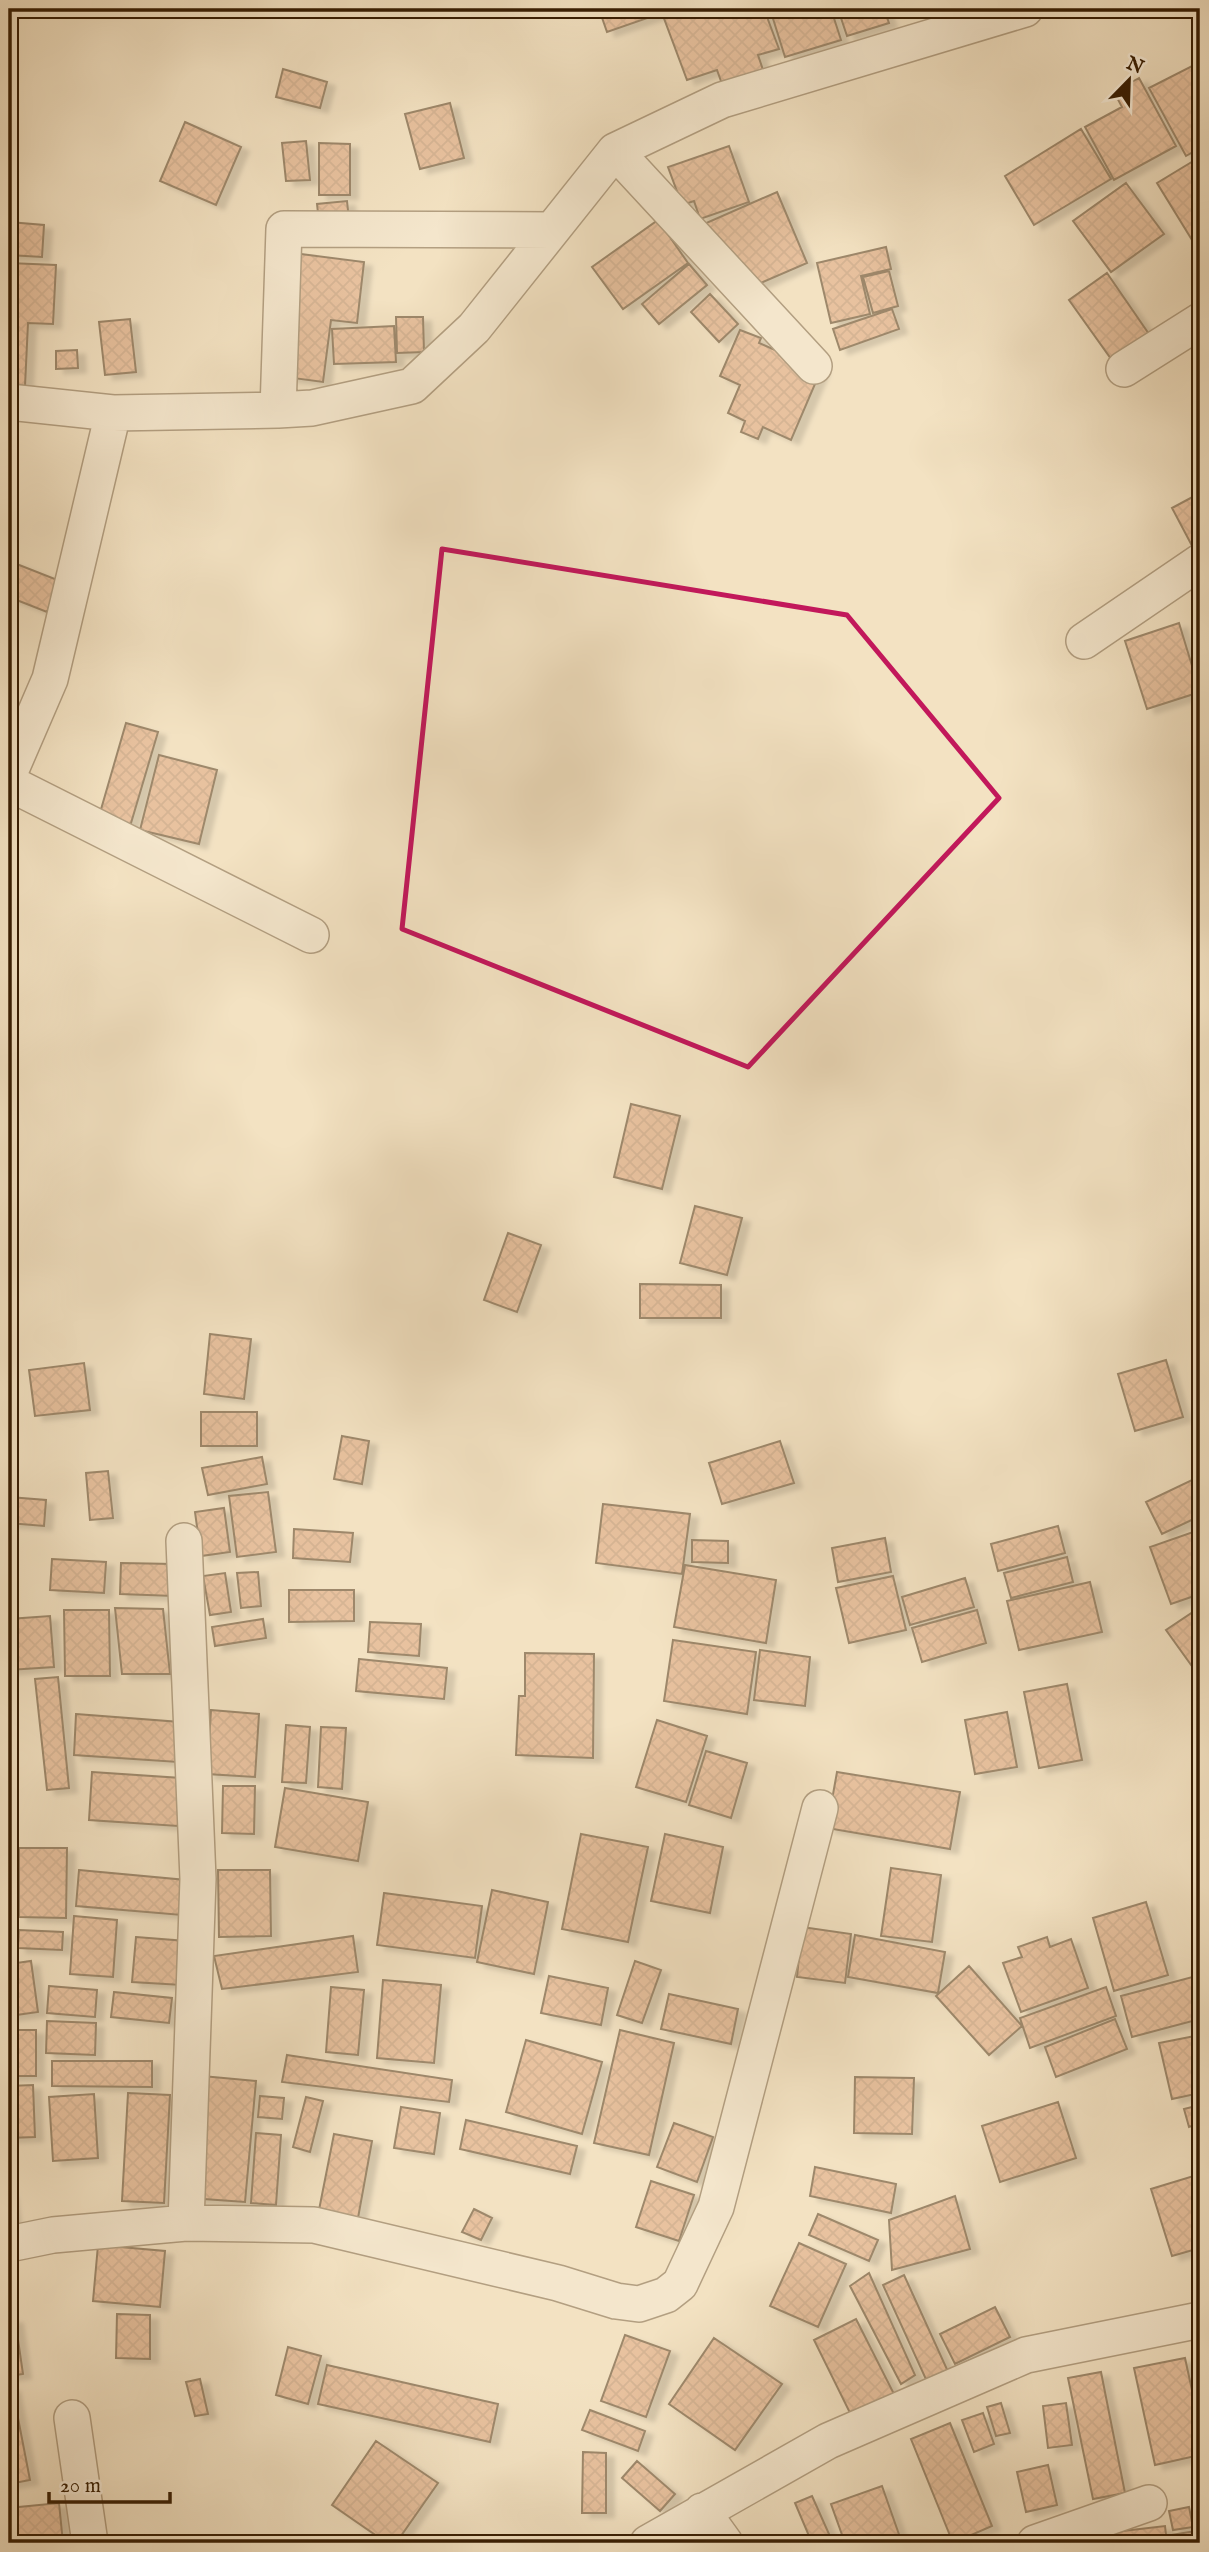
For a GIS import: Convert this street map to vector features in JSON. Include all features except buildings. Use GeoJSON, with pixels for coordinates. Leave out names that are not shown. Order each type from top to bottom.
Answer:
{"type":"FeatureCollection","features":[{"type":"Feature","properties":{"kind":"street"},"geometry":{"type":"LineString","coordinates":[[9,402],[113,413],[278,410],[312,408],[412,386],[474,328],[615,151],[722,100],[1025,9]]}},
{"type":"Feature","properties":{"kind":"street"},"geometry":{"type":"LineString","coordinates":[[615,151],[814,366]]}},
{"type":"Feature","properties":{"kind":"street"},"geometry":{"type":"LineString","coordinates":[[278,410],[284,229],[552,230]]}},
{"type":"Feature","properties":{"kind":"street"},"geometry":{"type":"LineString","coordinates":[[1124,369],[1200,321]]}},
{"type":"Feature","properties":{"kind":"street"},"geometry":{"type":"LineString","coordinates":[[9,774],[50,678],[113,413]]}},
{"type":"Feature","properties":{"kind":"street"},"geometry":{"type":"LineString","coordinates":[[1084,641],[1200,562]]}},
{"type":"Feature","properties":{"kind":"street"},"geometry":{"type":"LineString","coordinates":[[9,783],[311,935]]}},
{"type":"Feature","properties":{"kind":"street"},"geometry":{"type":"LineString","coordinates":[[184,1541],[198,1879],[186,2222]]}},
{"type":"Feature","properties":{"kind":"street"},"geometry":{"type":"LineString","coordinates":[[9,2244],[52,2235],[186,2222],[314,2225],[558,2283],[616,2301],[639,2305],[666,2295],[680,2284],[716,2207],[820,1808]]}},
{"type":"Feature","properties":{"kind":"street"},"geometry":{"type":"LineString","coordinates":[[648,2543],[828,2441],[1026,2355],[1200,2320]]}},
{"type":"Feature","properties":{"kind":"street"},"geometry":{"type":"LineString","coordinates":[[72,2418],[90,2543]]}},
{"type":"Feature","properties":{"kind":"street"},"geometry":{"type":"LineString","coordinates":[[1035,2543],[1149,2504]]}},
{"type":"Feature","properties":{"kind":"street"},"geometry":{"type":"LineString","coordinates":[[702,2511],[724,2543]]}},
{"type":"Feature","properties":{"kind":"highlighted area"},"geometry":{"type":"Polygon","coordinates":[[[442,549],[847,615],[999,798],[748,1067],[402,929],[442,549]]]}}]}
